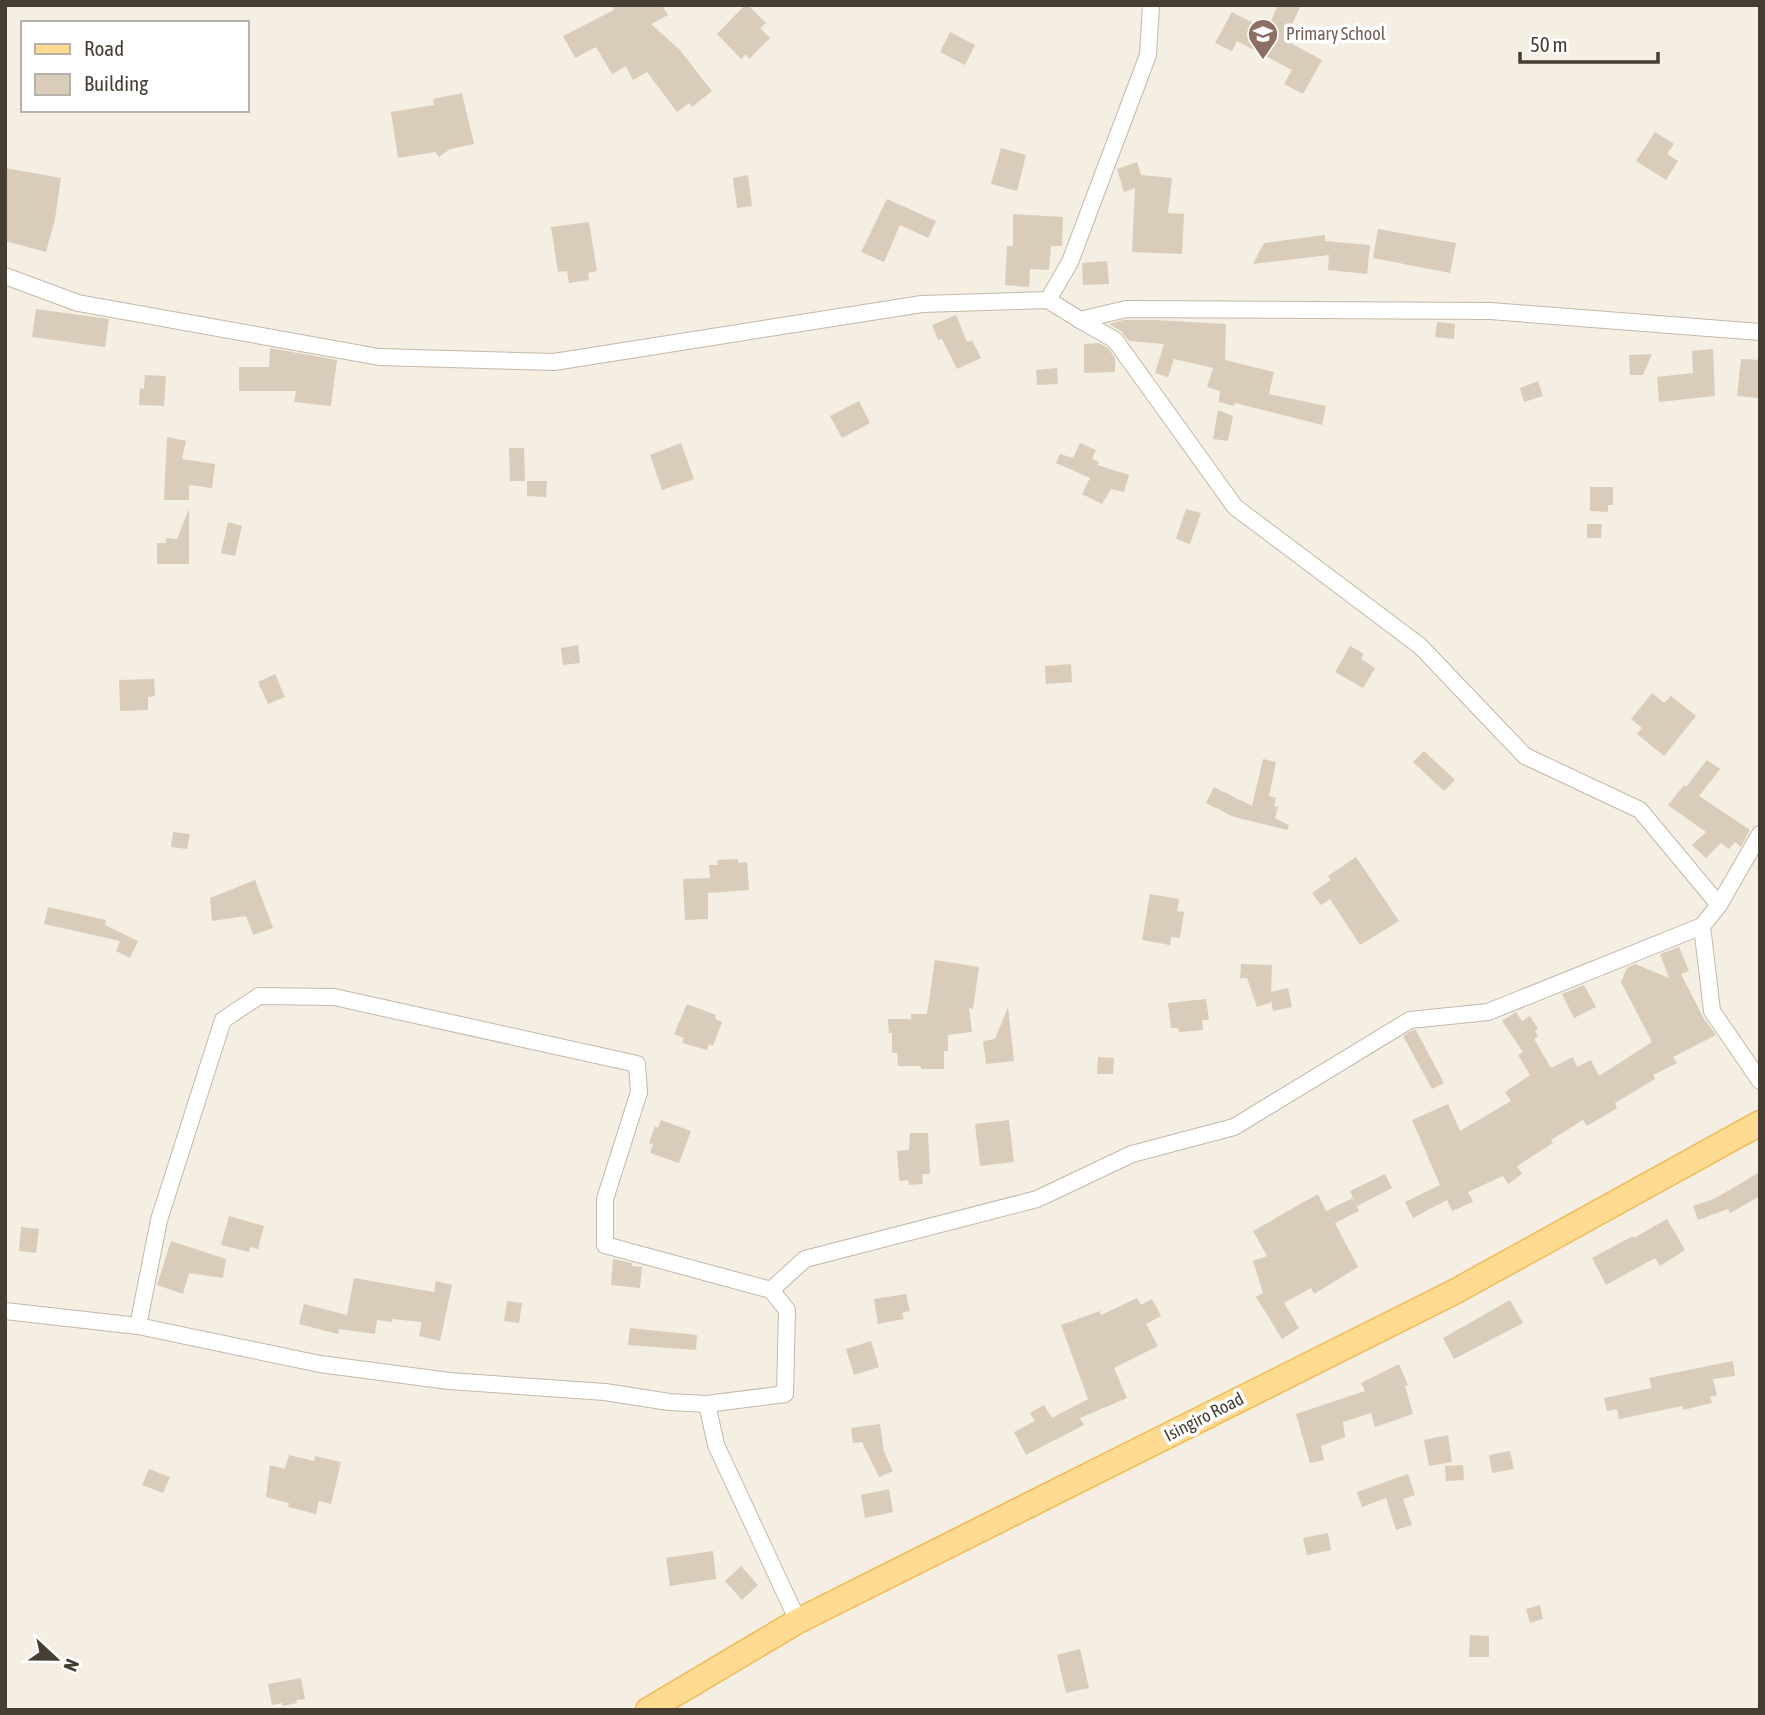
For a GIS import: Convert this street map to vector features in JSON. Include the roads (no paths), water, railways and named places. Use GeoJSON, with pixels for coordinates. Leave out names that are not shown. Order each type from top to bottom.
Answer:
{"type":"FeatureCollection","features":[{"type":"Feature","properties":{"kind":"main road","name":"Isingiro Road"},"geometry":{"type":"LineString","coordinates":[[648,1710],[798,1620],[1456,1291],[1760,1123]]}},
{"type":"Feature","properties":{"kind":"street"},"geometry":{"type":"LineString","coordinates":[[1048,300],[1069,262],[1149,55],[1151,5]]}},
{"type":"Feature","properties":{"kind":"street"},"geometry":{"type":"LineString","coordinates":[[5,276],[78,303],[379,357],[554,362],[922,304],[1048,300],[1115,340],[1235,507],[1420,646],[1525,756],[1640,810],[1719,905]]}},
{"type":"Feature","properties":{"kind":"street"},"geometry":{"type":"LineString","coordinates":[[1080,320],[1126,309],[1490,311],[1760,332]]}},
{"type":"Feature","properties":{"kind":"street"},"geometry":{"type":"LineString","coordinates":[[771,1290],[805,1259],[1037,1199],[1132,1154],[1234,1127],[1410,1020],[1488,1012],[1702,926],[1719,905],[1760,834]]}},
{"type":"Feature","properties":{"kind":"street"},"geometry":{"type":"LineString","coordinates":[[1702,926],[1712,1012],[1760,1081]]}},
{"type":"Feature","properties":{"kind":"street"},"geometry":{"type":"LineString","coordinates":[[5,1311],[138,1326],[320,1364],[449,1381],[605,1392],[668,1402],[706,1404],[785,1395],[787,1310],[771,1290],[605,1245],[605,1199],[639,1092],[637,1064],[334,997],[259,996],[223,1020],[159,1220],[138,1326]]}},
{"type":"Feature","properties":{"kind":"street"},"geometry":{"type":"LineString","coordinates":[[706,1404],[716,1446],[798,1620]]}},
{"type":"Feature","properties":{"kind":"place","name":"Primary School"},"geometry":{"type":"Point","coordinates":[1263,61]}}]}
